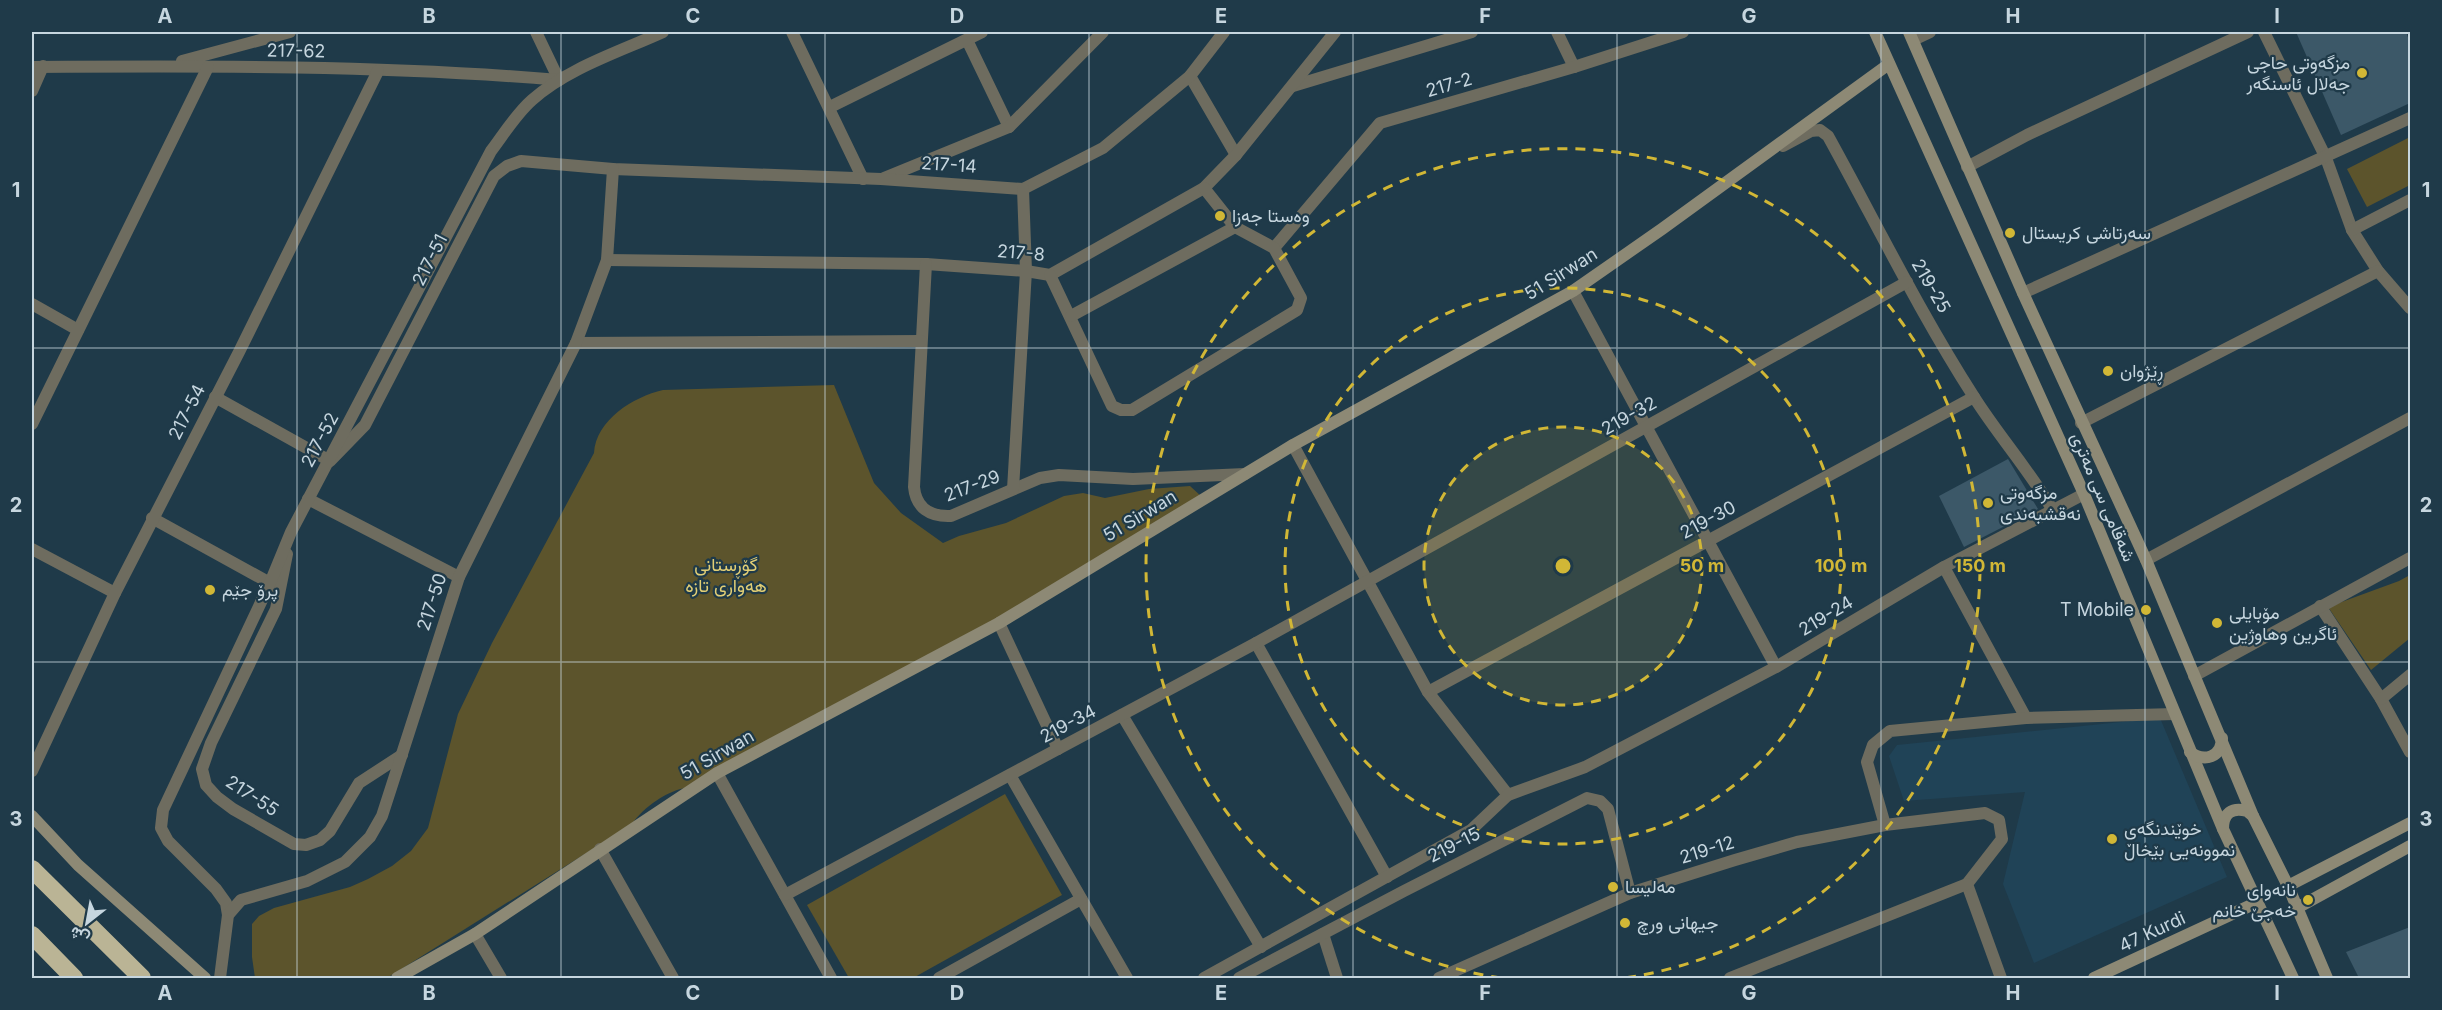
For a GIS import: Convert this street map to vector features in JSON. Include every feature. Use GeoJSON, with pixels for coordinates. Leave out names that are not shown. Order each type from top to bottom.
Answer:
{"type":"FeatureCollection","features":[{"type":"Feature","properties":{"kind":"highway"},"geometry":{"type":"LineString","coordinates":[[32,869],[142,978]]}},
{"type":"Feature","properties":{"kind":"highway"},"geometry":{"type":"LineString","coordinates":[[32,935],[74,978]]}},
{"type":"Feature","properties":{"kind":"main road","name":"شەقامی سی مەتری"},"geometry":{"type":"LineString","coordinates":[[1875,32],[2084,494],[2190,752],[2293,978]]}},
{"type":"Feature","properties":{"kind":"main road","name":"شەقامی سی مەتری"},"geometry":{"type":"LineString","coordinates":[[1911,36],[2081,423],[2146,560],[2222,737],[2253,816],[2288,886],[2327,978]]}},
{"type":"Feature","properties":{"kind":"main road","name":"51 Sirwan"},"geometry":{"type":"LineString","coordinates":[[397,978],[475,934],[717,773],[999,623],[1293,445],[1573,291],[1888,64]]}},
{"type":"Feature","properties":{"kind":"main road"},"geometry":{"type":"LineString","coordinates":[[2190,752],[2204,759],[2212,757],[2222,745],[2222,737]]}},
{"type":"Feature","properties":{"kind":"main road"},"geometry":{"type":"LineString","coordinates":[[2223,828],[2226,814],[2232,810],[2247,811],[2253,816]]}},
{"type":"Feature","properties":{"kind":"main road"},"geometry":{"type":"LineString","coordinates":[[32,816],[102,888],[205,978]]}},
{"type":"Feature","properties":{"kind":"main road"},"geometry":{"type":"LineString","coordinates":[[2288,886],[2410,823]]}},
{"type":"Feature","properties":{"kind":"main road"},"geometry":{"type":"LineString","coordinates":[[2297,908],[2410,846]]}},
{"type":"Feature","properties":{"kind":"main road","name":"47 Kurdi"},"geometry":{"type":"LineString","coordinates":[[2094,978],[2258,902]]}},
{"type":"Feature","properties":{"kind":"street"},"geometry":{"type":"LineString","coordinates":[[170,65],[290,32]]}},
{"type":"Feature","properties":{"kind":"street"},"geometry":{"type":"LineString","coordinates":[[536,32],[559,80]]}},
{"type":"Feature","properties":{"kind":"street","name":"217-52"},"geometry":{"type":"LineString","coordinates":[[228,915],[226,903],[216,889],[168,841],[161,828],[163,810],[270,583],[291,532],[491,151],[531,101],[559,80],[663,32]]}},
{"type":"Feature","properties":{"kind":"street"},"geometry":{"type":"LineString","coordinates":[[792,32],[863,179]]}},
{"type":"Feature","properties":{"kind":"street"},"geometry":{"type":"LineString","coordinates":[[830,107],[982,32]]}},
{"type":"Feature","properties":{"kind":"street"},"geometry":{"type":"LineString","coordinates":[[881,179],[1009,127],[1103,32]]}},
{"type":"Feature","properties":{"kind":"street"},"geometry":{"type":"LineString","coordinates":[[1013,489],[1026,270],[1023,189],[1103,148],[1190,76],[1224,32]]}},
{"type":"Feature","properties":{"kind":"street","name":"217-8"},"geometry":{"type":"LineString","coordinates":[[607,260],[926,264],[1026,270],[1050,275],[1204,188],[1236,155],[1335,32]]}},
{"type":"Feature","properties":{"kind":"street"},"geometry":{"type":"LineString","coordinates":[[1293,86],[1472,32]]}},
{"type":"Feature","properties":{"kind":"street"},"geometry":{"type":"LineString","coordinates":[[1557,32],[1574,67]]}},
{"type":"Feature","properties":{"kind":"street","name":"217-2"},"geometry":{"type":"LineString","coordinates":[[1274,248],[1380,123],[1574,67],[1683,32]]}},
{"type":"Feature","properties":{"kind":"street"},"geometry":{"type":"LineString","coordinates":[[1911,36],[1930,32]]}},
{"type":"Feature","properties":{"kind":"street"},"geometry":{"type":"LineString","coordinates":[[1967,167],[2027,135],[2248,32]]}},
{"type":"Feature","properties":{"kind":"street"},"geometry":{"type":"LineString","coordinates":[[2264,32],[2326,159],[2352,231],[2378,271],[2410,308]]}},
{"type":"Feature","properties":{"kind":"street"},"geometry":{"type":"LineString","coordinates":[[967,40],[1009,127]]}},
{"type":"Feature","properties":{"kind":"street","name":"217-62"},"geometry":{"type":"LineString","coordinates":[[37,67],[170,65],[488,74],[559,80]]}},
{"type":"Feature","properties":{"kind":"street"},"geometry":{"type":"LineString","coordinates":[[32,91],[37,67]]}},
{"type":"Feature","properties":{"kind":"street"},"geometry":{"type":"LineString","coordinates":[[32,424],[208,67]]}},
{"type":"Feature","properties":{"kind":"street","name":"217-54"},"geometry":{"type":"LineString","coordinates":[[32,771],[152,518],[378,71]]}},
{"type":"Feature","properties":{"kind":"street"},"geometry":{"type":"LineString","coordinates":[[1190,76],[1236,155]]}},
{"type":"Feature","properties":{"kind":"street"},"geometry":{"type":"LineString","coordinates":[[2023,293],[2326,159],[2410,118]]}},
{"type":"Feature","properties":{"kind":"street","name":"219-25"},"geometry":{"type":"LineString","coordinates":[[1763,156],[1811,131],[1820,130],[1828,136],[1907,282],[1974,397],[2052,509]]}},
{"type":"Feature","properties":{"kind":"street","name":"217-51"},"geometry":{"type":"LineString","coordinates":[[330,461],[365,425],[494,176],[507,166],[521,161],[613,170]]}},
{"type":"Feature","properties":{"kind":"street","name":"217-14"},"geometry":{"type":"LineString","coordinates":[[613,170],[881,179],[1023,189]]}},
{"type":"Feature","properties":{"kind":"street","name":"217-50"},"geometry":{"type":"LineString","coordinates":[[228,915],[242,900],[307,881],[345,862],[370,837],[382,816],[459,577],[576,343],[607,260],[613,170]]}},
{"type":"Feature","properties":{"kind":"street"},"geometry":{"type":"LineString","coordinates":[[1050,275],[1112,406],[1121,410],[1132,410],[1298,310],[1301,298],[1298,288],[1274,248],[1235,227],[1204,188]]}},
{"type":"Feature","properties":{"kind":"street"},"geometry":{"type":"LineString","coordinates":[[2352,231],[2410,200]]}},
{"type":"Feature","properties":{"kind":"street"},"geometry":{"type":"LineString","coordinates":[[1071,316],[1235,227]]}},
{"type":"Feature","properties":{"kind":"street","name":"217-29"},"geometry":{"type":"LineString","coordinates":[[926,264],[914,487],[915,500],[926,510],[939,516],[951,516],[1040,478],[1059,475],[1133,478],[1245,474]]}},
{"type":"Feature","properties":{"kind":"street"},"geometry":{"type":"LineString","coordinates":[[2081,423],[2378,271]]}},
{"type":"Feature","properties":{"kind":"street","name":"219-32"},"geometry":{"type":"LineString","coordinates":[[1368,582],[1907,282]]}},
{"type":"Feature","properties":{"kind":"street"},"geometry":{"type":"LineString","coordinates":[[1573,291],[1776,667]]}},
{"type":"Feature","properties":{"kind":"street"},"geometry":{"type":"LineString","coordinates":[[32,304],[78,330]]}},
{"type":"Feature","properties":{"kind":"street"},"geometry":{"type":"LineString","coordinates":[[576,343],[921,341]]}},
{"type":"Feature","properties":{"kind":"street"},"geometry":{"type":"LineString","coordinates":[[215,397],[330,461]]}},
{"type":"Feature","properties":{"kind":"street","name":"219-30"},"geometry":{"type":"LineString","coordinates":[[1428,692],[1974,397]]}},
{"type":"Feature","properties":{"kind":"street"},"geometry":{"type":"LineString","coordinates":[[2146,560],[2410,418]]}},
{"type":"Feature","properties":{"kind":"street"},"geometry":{"type":"LineString","coordinates":[[1204,978],[1472,830],[1508,795],[1428,692],[1293,445]]}},
{"type":"Feature","properties":{"kind":"street","name":"219-24"},"geometry":{"type":"LineString","coordinates":[[1508,795],[1585,767],[1776,667],[1944,567],[2084,494]]}},
{"type":"Feature","properties":{"kind":"street"},"geometry":{"type":"LineString","coordinates":[[308,499],[459,577]]}},
{"type":"Feature","properties":{"kind":"street"},"geometry":{"type":"LineString","coordinates":[[152,518],[270,583]]}},
{"type":"Feature","properties":{"kind":"street","name":"217-55"},"geometry":{"type":"LineString","coordinates":[[291,532],[276,609],[212,743],[202,769],[206,785],[233,809],[294,844],[306,845],[320,840],[330,831],[359,783],[402,755]]}},
{"type":"Feature","properties":{"kind":"street"},"geometry":{"type":"LineString","coordinates":[[32,549],[115,593]]}},
{"type":"Feature","properties":{"kind":"street"},"geometry":{"type":"LineString","coordinates":[[2194,676],[2410,558]]}},
{"type":"Feature","properties":{"kind":"street"},"geometry":{"type":"LineString","coordinates":[[1944,567],[2026,718]]}},
{"type":"Feature","properties":{"kind":"street","name":"219-34"},"geometry":{"type":"LineString","coordinates":[[785,895],[1368,582]]}},
{"type":"Feature","properties":{"kind":"street"},"geometry":{"type":"LineString","coordinates":[[2320,606],[2381,699],[2410,752]]}},
{"type":"Feature","properties":{"kind":"street"},"geometry":{"type":"LineString","coordinates":[[999,623],[1058,749]]}},
{"type":"Feature","properties":{"kind":"street"},"geometry":{"type":"LineString","coordinates":[[1256,643],[1387,877]]}},
{"type":"Feature","properties":{"kind":"street"},"geometry":{"type":"LineString","coordinates":[[2381,699],[2410,675]]}},
{"type":"Feature","properties":{"kind":"street"},"geometry":{"type":"LineString","coordinates":[[1886,825],[1867,762],[1874,745],[1890,731],[2026,718],[2175,714]]}},
{"type":"Feature","properties":{"kind":"street"},"geometry":{"type":"LineString","coordinates":[[1122,715],[1261,947]]}},
{"type":"Feature","properties":{"kind":"street"},"geometry":{"type":"LineString","coordinates":[[717,773],[831,978]]}},
{"type":"Feature","properties":{"kind":"street"},"geometry":{"type":"LineString","coordinates":[[1010,775],[1127,978]]}},
{"type":"Feature","properties":{"kind":"street","name":"219-15"},"geometry":{"type":"LineString","coordinates":[[1239,978],[1587,798],[1600,801],[1608,808],[1630,893]]}},
{"type":"Feature","properties":{"kind":"street","name":"219-12"},"geometry":{"type":"LineString","coordinates":[[1439,978],[1630,893],[1797,842],[1886,825],[1985,813],[1999,820],[2002,839],[1967,884]]}},
{"type":"Feature","properties":{"kind":"street"},"geometry":{"type":"LineString","coordinates":[[600,849],[673,978]]}},
{"type":"Feature","properties":{"kind":"street"},"geometry":{"type":"LineString","coordinates":[[1730,978],[1967,884],[2001,978]]}},
{"type":"Feature","properties":{"kind":"street"},"geometry":{"type":"LineString","coordinates":[[939,978],[1081,899]]}},
{"type":"Feature","properties":{"kind":"street"},"geometry":{"type":"LineString","coordinates":[[220,978],[228,915]]}},
{"type":"Feature","properties":{"kind":"street"},"geometry":{"type":"LineString","coordinates":[[475,934],[501,978]]}},
{"type":"Feature","properties":{"kind":"street"},"geometry":{"type":"LineString","coordinates":[[1323,934],[1337,978]]}},
{"type":"Feature","properties":{"kind":"shaded area","name":"خوێندنگەی نموونەیی بێخاڵ"},"geometry":{"type":"Polygon","coordinates":[[[2160,718],[2227,877],[2034,963],[2003,884],[2025,792],[1904,801],[1889,756],[1897,745],[2160,718]]]}},
{"type":"Feature","properties":{"kind":"green space"},"geometry":{"type":"Polygon","coordinates":[[[2410,137],[2410,185],[2367,207],[2347,169],[2410,137]]]}},
{"type":"Feature","properties":{"kind":"green space","name":"گۆڕستانی هەواری تازە"},"geometry":{"type":"Polygon","coordinates":[[[834,385],[874,483],[901,513],[943,543],[959,536],[1006,523],[1064,496],[1083,493],[1105,498],[1149,489],[1190,486],[1202,497],[1193,512],[689,787],[664,796],[649,806],[631,825],[387,978],[255,978],[252,957],[252,924],[259,916],[274,908],[350,887],[368,879],[392,866],[411,851],[428,828],[458,714],[492,643],[594,453],[601,430],[609,420],[629,404],[663,390],[834,385]]]}},
{"type":"Feature","properties":{"kind":"green space"},"geometry":{"type":"Polygon","coordinates":[[[2410,575],[2410,638],[2371,670],[2328,607],[2410,575]]]}},
{"type":"Feature","properties":{"kind":"green space"},"geometry":{"type":"Polygon","coordinates":[[[1005,794],[1062,895],[913,978],[849,978],[807,905],[1005,794]]]}},
{"type":"Feature","properties":{"kind":"building","name":"مزگەوتی حاجی جەلال ئاسنگەر"},"geometry":{"type":"Polygon","coordinates":[[[2296,32],[2406,32],[2410,43],[2410,103],[2341,135],[2296,32]]]}},
{"type":"Feature","properties":{"kind":"building","name":"مزگەوتی نەقشبەندی"},"geometry":{"type":"Polygon","coordinates":[[[2008,459],[2038,509],[1964,547],[1939,496],[2008,459]]]}},
{"type":"Feature","properties":{"kind":"building"},"geometry":{"type":"Polygon","coordinates":[[[2410,927],[2410,978],[2359,978],[2346,952],[2410,927]]]}},
{"type":"Feature","properties":{"kind":"place","name":"مزگەوتی حاجی جەلال ئاسنگەر"},"geometry":{"type":"Point","coordinates":[2362,73]}},
{"type":"Feature","properties":{"kind":"place","name":"وەستا جەزا"},"geometry":{"type":"Point","coordinates":[1220,216]}},
{"type":"Feature","properties":{"kind":"place","name":"سەرتاشی کریستال"},"geometry":{"type":"Point","coordinates":[2010,233]}},
{"type":"Feature","properties":{"kind":"place","name":"ڕێژوان"},"geometry":{"type":"Point","coordinates":[2108,371]}},
{"type":"Feature","properties":{"kind":"place","name":"مزگەوتی نەقشبەندی"},"geometry":{"type":"Point","coordinates":[1988,503]}},
{"type":"Feature","properties":{"kind":"place","name":"پرۆ جێم"},"geometry":{"type":"Point","coordinates":[210,590]}},
{"type":"Feature","properties":{"kind":"place","name":"T Mobile"},"geometry":{"type":"Point","coordinates":[2146,610]}},
{"type":"Feature","properties":{"kind":"place","name":"مۆبایلی ئاگرین وهاوژین"},"geometry":{"type":"Point","coordinates":[2217,623]}},
{"type":"Feature","properties":{"kind":"place","name":"خوێندنگەی نموونەیی بێخاڵ"},"geometry":{"type":"Point","coordinates":[2112,839]}},
{"type":"Feature","properties":{"kind":"place","name":"مەلیسا"},"geometry":{"type":"Point","coordinates":[1613,887]}},
{"type":"Feature","properties":{"kind":"place","name":"نانەوای خەجێ خانم"},"geometry":{"type":"Point","coordinates":[2308,900]}},
{"type":"Feature","properties":{"kind":"place","name":"جیهانی ورچ"},"geometry":{"type":"Point","coordinates":[1625,923]}}]}
